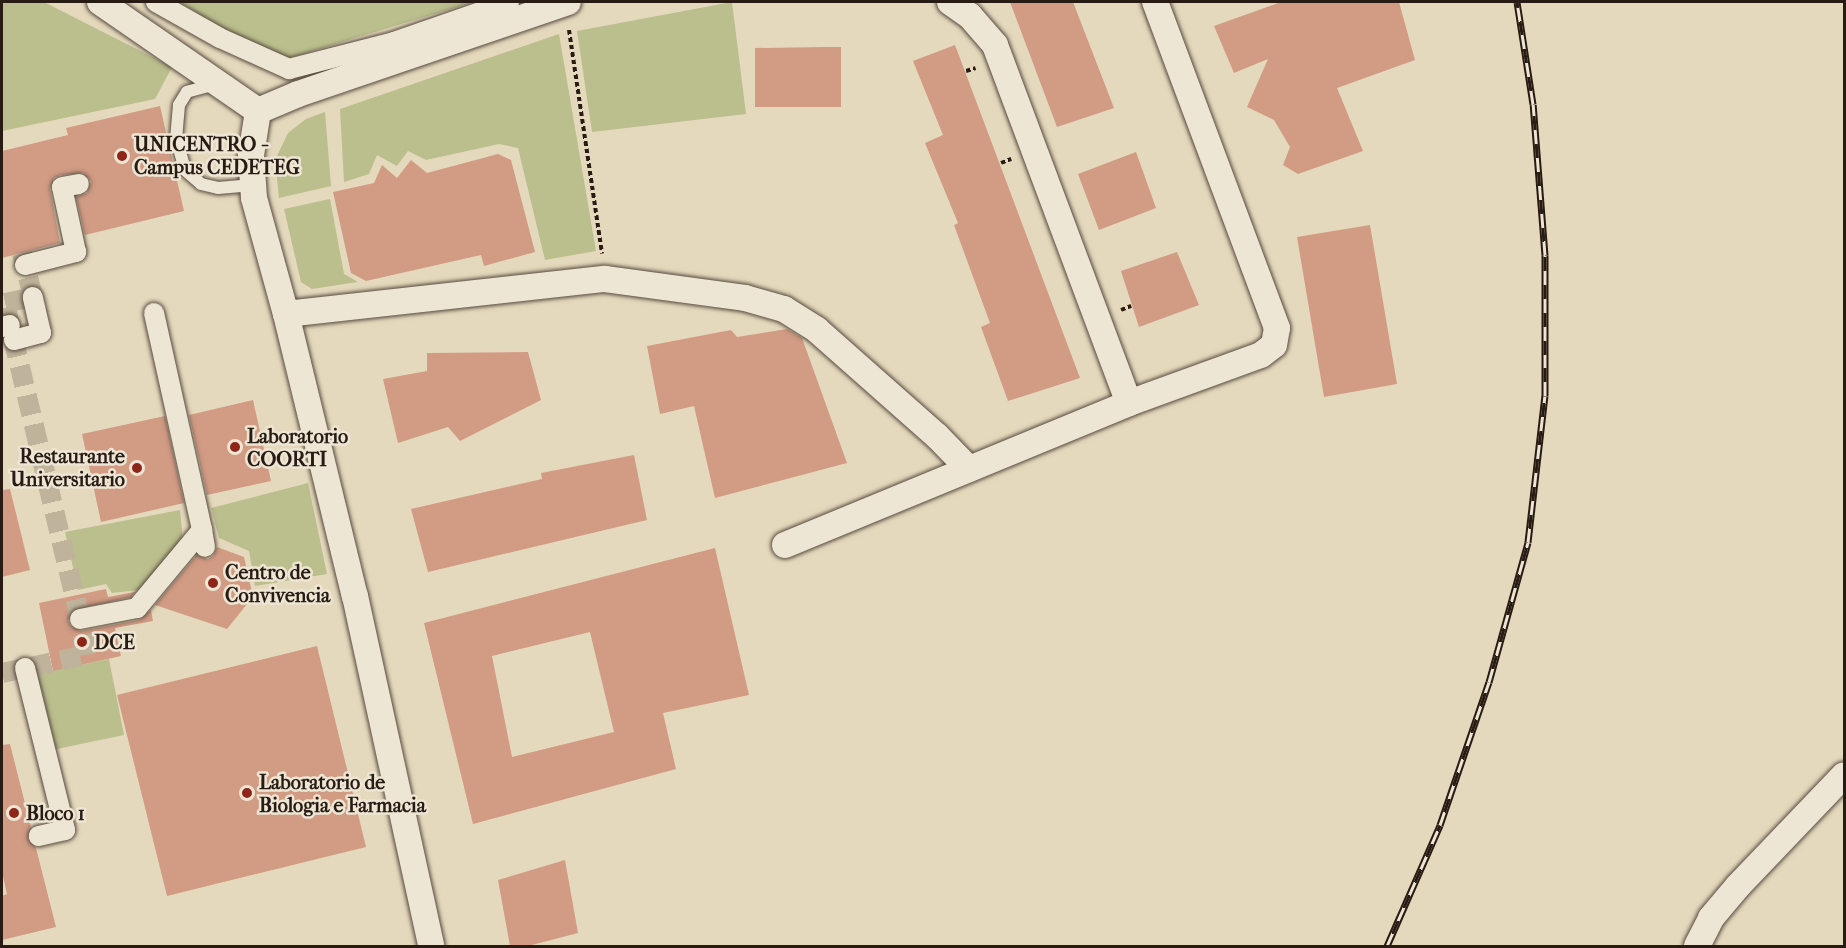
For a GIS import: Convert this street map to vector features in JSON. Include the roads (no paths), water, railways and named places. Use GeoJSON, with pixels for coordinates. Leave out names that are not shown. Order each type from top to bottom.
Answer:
{"type":"FeatureCollection","features":[{"type":"Feature","properties":{"kind":"street"},"geometry":{"type":"LineString","coordinates":[[100,2],[258,111]]}},
{"type":"Feature","properties":{"kind":"street"},"geometry":{"type":"LineString","coordinates":[[156,2],[220,38],[289,69],[394,42],[509,2]]}},
{"type":"Feature","properties":{"kind":"street"},"geometry":{"type":"LineString","coordinates":[[258,111],[298,94],[567,2]]}},
{"type":"Feature","properties":{"kind":"street"},"geometry":{"type":"LineString","coordinates":[[950,2],[970,16],[995,45],[1129,403]]}},
{"type":"Feature","properties":{"kind":"street"},"geometry":{"type":"LineString","coordinates":[[785,545],[1129,403],[1261,355],[1274,345],[1277,327],[1155,2]]}},
{"type":"Feature","properties":{"kind":"street"},"geometry":{"type":"LineString","coordinates":[[258,111],[251,155],[254,198],[286,314],[355,596],[430,946]]}},
{"type":"Feature","properties":{"kind":"street"},"geometry":{"type":"LineString","coordinates":[[25,265],[76,252],[62,187],[79,184]]}},
{"type":"Feature","properties":{"kind":"street"},"geometry":{"type":"LineString","coordinates":[[286,314],[604,279],[745,298],[784,309],[817,330],[937,436],[969,469]]}},
{"type":"Feature","properties":{"kind":"street"},"geometry":{"type":"LineString","coordinates":[[9,331],[41,333],[33,297]]}},
{"type":"Feature","properties":{"kind":"street"},"geometry":{"type":"LineString","coordinates":[[80,619],[137,608],[204,538],[154,313]]}},
{"type":"Feature","properties":{"kind":"street"},"geometry":{"type":"LineString","coordinates":[[25,668],[65,830],[39,836]]}},
{"type":"Feature","properties":{"kind":"street"},"geometry":{"type":"LineString","coordinates":[[1697,946],[1711,918],[1738,886],[1843,780]]}},
{"type":"Feature","properties":{"kind":"lane"},"geometry":{"type":"LineString","coordinates":[[216,84],[188,92],[179,105],[176,138],[185,170],[201,184],[218,188],[253,185]]}},
{"type":"Feature","properties":{"kind":"tunnel"},"geometry":{"type":"LineString","coordinates":[[2,673],[86,655],[80,619],[5,303],[33,297],[22,253]]}},
{"type":"Feature","properties":{"kind":"railway"},"geometry":{"type":"LineString","coordinates":[[1387,946],[1440,825],[1489,682],[1528,542],[1545,396],[1545,255],[1533,104],[1517,2]]}},
{"type":"Feature","properties":{"kind":"place","name":"UNICENTRO - Campus CEDETEG"},"geometry":{"type":"Point","coordinates":[122,156]}},
{"type":"Feature","properties":{"kind":"place","name":"Laboratorio COORTI"},"geometry":{"type":"Point","coordinates":[235,447]}},
{"type":"Feature","properties":{"kind":"place","name":"Restaurante Universitario"},"geometry":{"type":"Point","coordinates":[137,468]}},
{"type":"Feature","properties":{"kind":"place","name":"Centro de Convivencia"},"geometry":{"type":"Point","coordinates":[213,583]}},
{"type":"Feature","properties":{"kind":"place","name":"DCE"},"geometry":{"type":"Point","coordinates":[82,642]}},
{"type":"Feature","properties":{"kind":"place","name":"Laboratorio de Biologia e Farmacia"},"geometry":{"type":"Point","coordinates":[247,793]}},
{"type":"Feature","properties":{"kind":"place","name":"Bloco 1"},"geometry":{"type":"Point","coordinates":[14,813]}}]}
